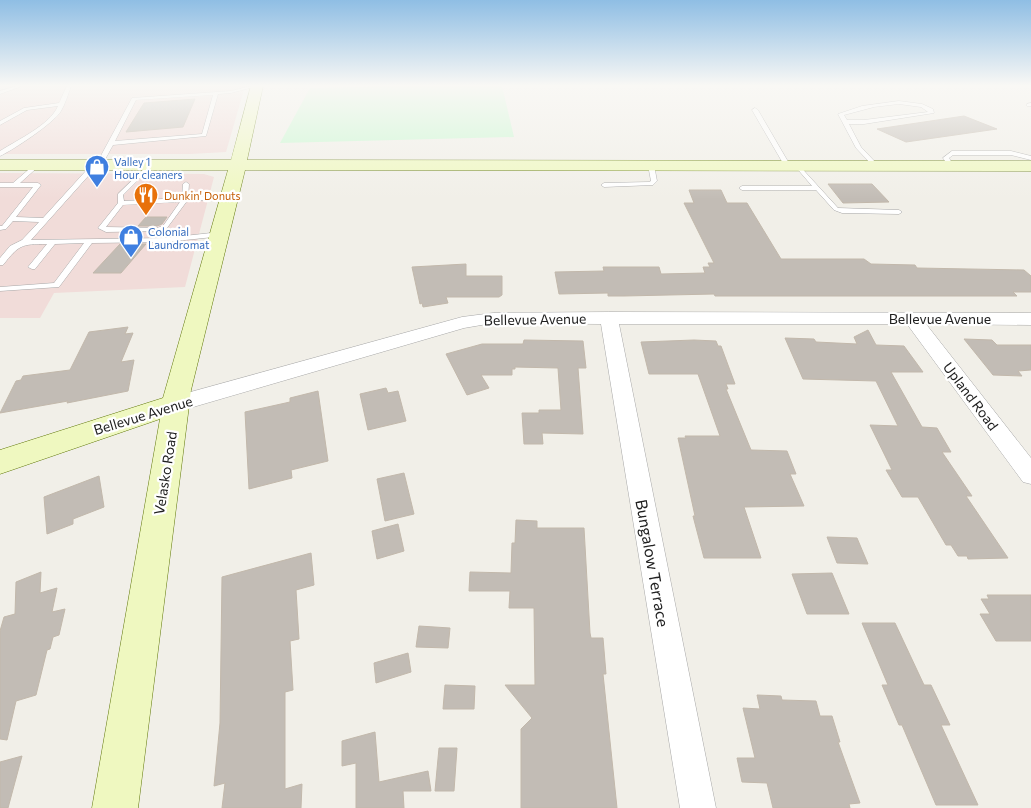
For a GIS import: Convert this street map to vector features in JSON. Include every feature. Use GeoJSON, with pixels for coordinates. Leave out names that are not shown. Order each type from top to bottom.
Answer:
{"type":"FeatureCollection","features":[{"type":"Feature","properties":{"kind":"main road","name":"Velasko Road"},"geometry":{"type":"LineString","coordinates":[[115,808],[176,404],[248,124]]}},
{"type":"Feature","properties":{"kind":"main road"},"geometry":{"type":"LineString","coordinates":[[0,165],[1031,166]]}},
{"type":"Feature","properties":{"kind":"main road","name":"Bellevue Avenue"},"geometry":{"type":"LineString","coordinates":[[0,462],[131,417],[176,404]]}},
{"type":"Feature","properties":{"kind":"street","name":"Bungalow Terrace"},"geometry":{"type":"LineString","coordinates":[[609,317],[698,808]]}},
{"type":"Feature","properties":{"kind":"street","name":"Bellevue Avenue"},"geometry":{"type":"LineString","coordinates":[[176,404],[462,323],[493,318],[1031,319]]}},
{"type":"Feature","properties":{"kind":"street","name":"Upland Road"},"geometry":{"type":"LineString","coordinates":[[912,318],[1031,474]]}},
{"type":"Feature","properties":{"kind":"lane"},"geometry":{"type":"LineString","coordinates":[[0,154],[46,124]]}},
{"type":"Feature","properties":{"kind":"lane"},"geometry":{"type":"LineString","coordinates":[[0,263],[13,248],[25,242],[97,164],[112,143],[121,124]]}},
{"type":"Feature","properties":{"kind":"lane"},"geometry":{"type":"LineString","coordinates":[[112,143],[204,135],[207,124]]}},
{"type":"Feature","properties":{"kind":"lane"},"geometry":{"type":"LineString","coordinates":[[764,124],[792,165],[836,209],[842,212],[900,212]]}},
{"type":"Feature","properties":{"kind":"lane"},"geometry":{"type":"LineString","coordinates":[[847,124],[859,148],[875,165]]}},
{"type":"Feature","properties":{"kind":"lane"},"geometry":{"type":"LineString","coordinates":[[0,148],[10,148]]}},
{"type":"Feature","properties":{"kind":"lane"},"geometry":{"type":"LineString","coordinates":[[951,166],[946,158],[952,153],[1011,152],[1031,158]]}},
{"type":"Feature","properties":{"kind":"lane"},"geometry":{"type":"LineString","coordinates":[[16,183],[37,165]]}},
{"type":"Feature","properties":{"kind":"lane"},"geometry":{"type":"LineString","coordinates":[[150,165],[120,195],[121,203],[102,228],[106,230],[158,230],[165,227],[185,200],[186,184]]}},
{"type":"Feature","properties":{"kind":"lane"},"geometry":{"type":"LineString","coordinates":[[604,185],[651,184],[654,181],[650,165]]}},
{"type":"Feature","properties":{"kind":"lane"},"geometry":{"type":"LineString","coordinates":[[0,185],[16,183],[38,185],[4,228],[0,228]]}},
{"type":"Feature","properties":{"kind":"lane"},"geometry":{"type":"LineString","coordinates":[[742,188],[817,188]]}},
{"type":"Feature","properties":{"kind":"lane"},"geometry":{"type":"LineString","coordinates":[[121,203],[230,197]]}},
{"type":"Feature","properties":{"kind":"lane"},"geometry":{"type":"LineString","coordinates":[[11,219],[44,220]]}},
{"type":"Feature","properties":{"kind":"lane"},"geometry":{"type":"LineString","coordinates":[[25,242],[166,240],[220,234]]}},
{"type":"Feature","properties":{"kind":"lane"},"geometry":{"type":"LineString","coordinates":[[32,267],[53,241]]}},
{"type":"Feature","properties":{"kind":"lane"},"geometry":{"type":"LineString","coordinates":[[0,289],[56,285],[90,241]]}},
{"type":"Feature","properties":{"kind":"lane"},"geometry":{"type":"LineString","coordinates":[[15,288],[22,279]]}},
{"type":"Feature","properties":{"kind":"shaded area"},"geometry":{"type":"Polygon","coordinates":[[[0,124],[234,124],[226,152],[190,154],[0,154],[0,124]]]}},
{"type":"Feature","properties":{"kind":"shaded area"},"geometry":{"type":"Polygon","coordinates":[[[0,173],[204,174],[214,177],[185,287],[54,293],[40,318],[0,318],[0,173]]]}},
{"type":"Feature","properties":{"kind":"green space"},"geometry":{"type":"Polygon","coordinates":[[[291,124],[511,124],[514,137],[280,143],[291,124]]]}},
{"type":"Feature","properties":{"kind":"building"},"geometry":{"type":"Polygon","coordinates":[[[131,124],[184,124],[183,127],[126,132],[131,124]]]}},
{"type":"Feature","properties":{"kind":"building"},"geometry":{"type":"Polygon","coordinates":[[[912,124],[984,124],[997,129],[906,142],[877,129],[912,124]]]}},
{"type":"Feature","properties":{"kind":"building"},"geometry":{"type":"Polygon","coordinates":[[[828,184],[872,184],[889,202],[843,203],[828,184]]]}},
{"type":"Feature","properties":{"kind":"building"},"geometry":{"type":"Polygon","coordinates":[[[689,190],[721,190],[727,203],[747,203],[781,259],[864,259],[871,264],[915,265],[917,268],[1024,270],[1031,276],[1031,292],[1013,292],[1017,296],[715,296],[714,294],[608,296],[608,293],[559,294],[555,272],[604,271],[603,267],[659,267],[661,274],[705,273],[703,267],[710,267],[708,263],[714,263],[684,203],[694,203],[689,190]]]}},
{"type":"Feature","properties":{"kind":"building"},"geometry":{"type":"Polygon","coordinates":[[[146,217],[167,217],[162,224],[157,226],[138,226],[146,217]]]}},
{"type":"Feature","properties":{"kind":"building"},"geometry":{"type":"Polygon","coordinates":[[[120,244],[146,244],[121,273],[93,273],[120,244]]]}},
{"type":"Feature","properties":{"kind":"building"},"geometry":{"type":"Polygon","coordinates":[[[466,264],[466,276],[502,276],[502,295],[499,297],[446,297],[448,303],[423,307],[422,303],[420,304],[412,267],[466,264]]]}},
{"type":"Feature","properties":{"kind":"building"},"geometry":{"type":"Polygon","coordinates":[[[128,327],[125,334],[133,333],[121,362],[134,360],[128,391],[0,413],[16,381],[21,380],[23,376],[70,370],[89,332],[128,327]]]}},
{"type":"Feature","properties":{"kind":"building"},"geometry":{"type":"Polygon","coordinates":[[[868,330],[876,345],[904,346],[923,372],[891,372],[922,427],[937,428],[951,452],[942,452],[972,496],[966,496],[1008,558],[968,559],[967,556],[958,556],[951,545],[946,545],[918,497],[902,497],[886,470],[892,470],[870,425],[898,426],[876,381],[803,379],[785,338],[857,344],[854,337],[868,330]]]}},
{"type":"Feature","properties":{"kind":"building"},"geometry":{"type":"Polygon","coordinates":[[[964,339],[992,340],[997,345],[1031,345],[1031,370],[1018,371],[1022,376],[993,375],[964,339]]]}},
{"type":"Feature","properties":{"kind":"building"},"geometry":{"type":"Polygon","coordinates":[[[524,340],[583,341],[586,368],[578,368],[583,434],[542,433],[543,444],[524,444],[522,413],[539,413],[539,410],[561,410],[558,368],[515,367],[515,369],[512,369],[512,375],[481,375],[489,388],[467,395],[446,354],[482,344],[523,344],[524,340]]]}},
{"type":"Feature","properties":{"kind":"building"},"geometry":{"type":"Polygon","coordinates":[[[716,341],[718,346],[721,346],[735,384],[726,384],[728,389],[726,389],[751,450],[787,451],[796,474],[790,474],[804,506],[744,507],[761,558],[704,558],[693,516],[695,516],[678,438],[686,438],[685,436],[720,436],[698,374],[649,374],[641,342],[716,341]]]}},
{"type":"Feature","properties":{"kind":"building"},"geometry":{"type":"Polygon","coordinates":[[[386,388],[388,393],[398,391],[406,421],[368,430],[360,394],[386,388]]]}},
{"type":"Feature","properties":{"kind":"building"},"geometry":{"type":"Polygon","coordinates":[[[318,391],[328,461],[291,470],[292,478],[249,489],[245,412],[290,402],[290,398],[318,391]]]}},
{"type":"Feature","properties":{"kind":"building"},"geometry":{"type":"Polygon","coordinates":[[[404,473],[414,514],[385,521],[377,479],[404,473]]]}},
{"type":"Feature","properties":{"kind":"building"},"geometry":{"type":"Polygon","coordinates":[[[99,476],[104,507],[73,519],[73,524],[47,534],[44,497],[99,476]]]}},
{"type":"Feature","properties":{"kind":"building"},"geometry":{"type":"Polygon","coordinates":[[[516,520],[537,521],[537,528],[584,528],[590,633],[591,638],[603,638],[606,674],[603,674],[617,808],[521,808],[521,729],[532,718],[505,685],[535,685],[534,608],[509,608],[510,591],[469,591],[470,572],[511,573],[512,543],[515,543],[516,520]]]}},
{"type":"Feature","properties":{"kind":"building"},"geometry":{"type":"Polygon","coordinates":[[[398,524],[404,551],[377,559],[372,531],[398,524]]]}},
{"type":"Feature","properties":{"kind":"building"},"geometry":{"type":"Polygon","coordinates":[[[827,537],[857,538],[868,564],[837,563],[827,537]]]}},
{"type":"Feature","properties":{"kind":"building"},"geometry":{"type":"Polygon","coordinates":[[[311,553],[314,585],[296,590],[299,639],[290,641],[293,690],[285,692],[285,789],[302,784],[301,808],[222,808],[225,783],[214,786],[220,723],[222,577],[311,553]]]}},
{"type":"Feature","properties":{"kind":"building"},"geometry":{"type":"Polygon","coordinates":[[[41,572],[40,593],[57,588],[52,612],[65,609],[59,635],[53,637],[50,649],[47,650],[36,695],[16,701],[7,740],[0,739],[0,631],[4,617],[15,614],[16,582],[41,572]]]}},
{"type":"Feature","properties":{"kind":"building"},"geometry":{"type":"Polygon","coordinates":[[[832,573],[849,614],[807,614],[792,574],[832,573]]]}},
{"type":"Feature","properties":{"kind":"building"},"geometry":{"type":"Polygon","coordinates":[[[987,595],[1031,595],[1031,641],[996,641],[980,614],[990,614],[981,599],[989,599],[987,595]]]}},
{"type":"Feature","properties":{"kind":"building"},"geometry":{"type":"Polygon","coordinates":[[[862,623],[895,623],[924,685],[931,685],[950,725],[941,725],[978,805],[936,805],[902,725],[899,725],[882,685],[888,685],[862,623]]]}},
{"type":"Feature","properties":{"kind":"building"},"geometry":{"type":"Polygon","coordinates":[[[419,626],[450,628],[448,648],[416,647],[419,626]]]}},
{"type":"Feature","properties":{"kind":"building"},"geometry":{"type":"Polygon","coordinates":[[[408,653],[411,672],[376,683],[374,663],[408,653]]]}},
{"type":"Feature","properties":{"kind":"building"},"geometry":{"type":"Polygon","coordinates":[[[445,685],[475,686],[474,709],[443,709],[445,685]]]}},
{"type":"Feature","properties":{"kind":"building"},"geometry":{"type":"Polygon","coordinates":[[[757,695],[781,696],[782,700],[816,701],[820,716],[832,716],[840,742],[838,742],[860,803],[849,804],[850,808],[773,808],[767,783],[742,782],[737,758],[755,758],[743,708],[760,709],[757,695]]]}},
{"type":"Feature","properties":{"kind":"building"},"geometry":{"type":"Polygon","coordinates":[[[375,732],[379,782],[428,771],[431,791],[403,791],[404,808],[356,808],[356,763],[342,766],[342,741],[375,732]]]}},
{"type":"Feature","properties":{"kind":"building"},"geometry":{"type":"Polygon","coordinates":[[[439,748],[457,748],[454,791],[435,791],[439,748]]]}},
{"type":"Feature","properties":{"kind":"building"},"geometry":{"type":"Polygon","coordinates":[[[22,756],[8,808],[0,808],[0,762],[22,756]]]}},
{"type":"Feature","properties":{"kind":"place","name":"Valley 1 Hour cleaners"},"geometry":{"type":"Point","coordinates":[97,188]}},
{"type":"Feature","properties":{"kind":"place","name":"Dunkin' Donuts"},"geometry":{"type":"Point","coordinates":[146,216]}},
{"type":"Feature","properties":{"kind":"place","name":"Colonial Laundromat"},"geometry":{"type":"Point","coordinates":[131,258]}}]}
